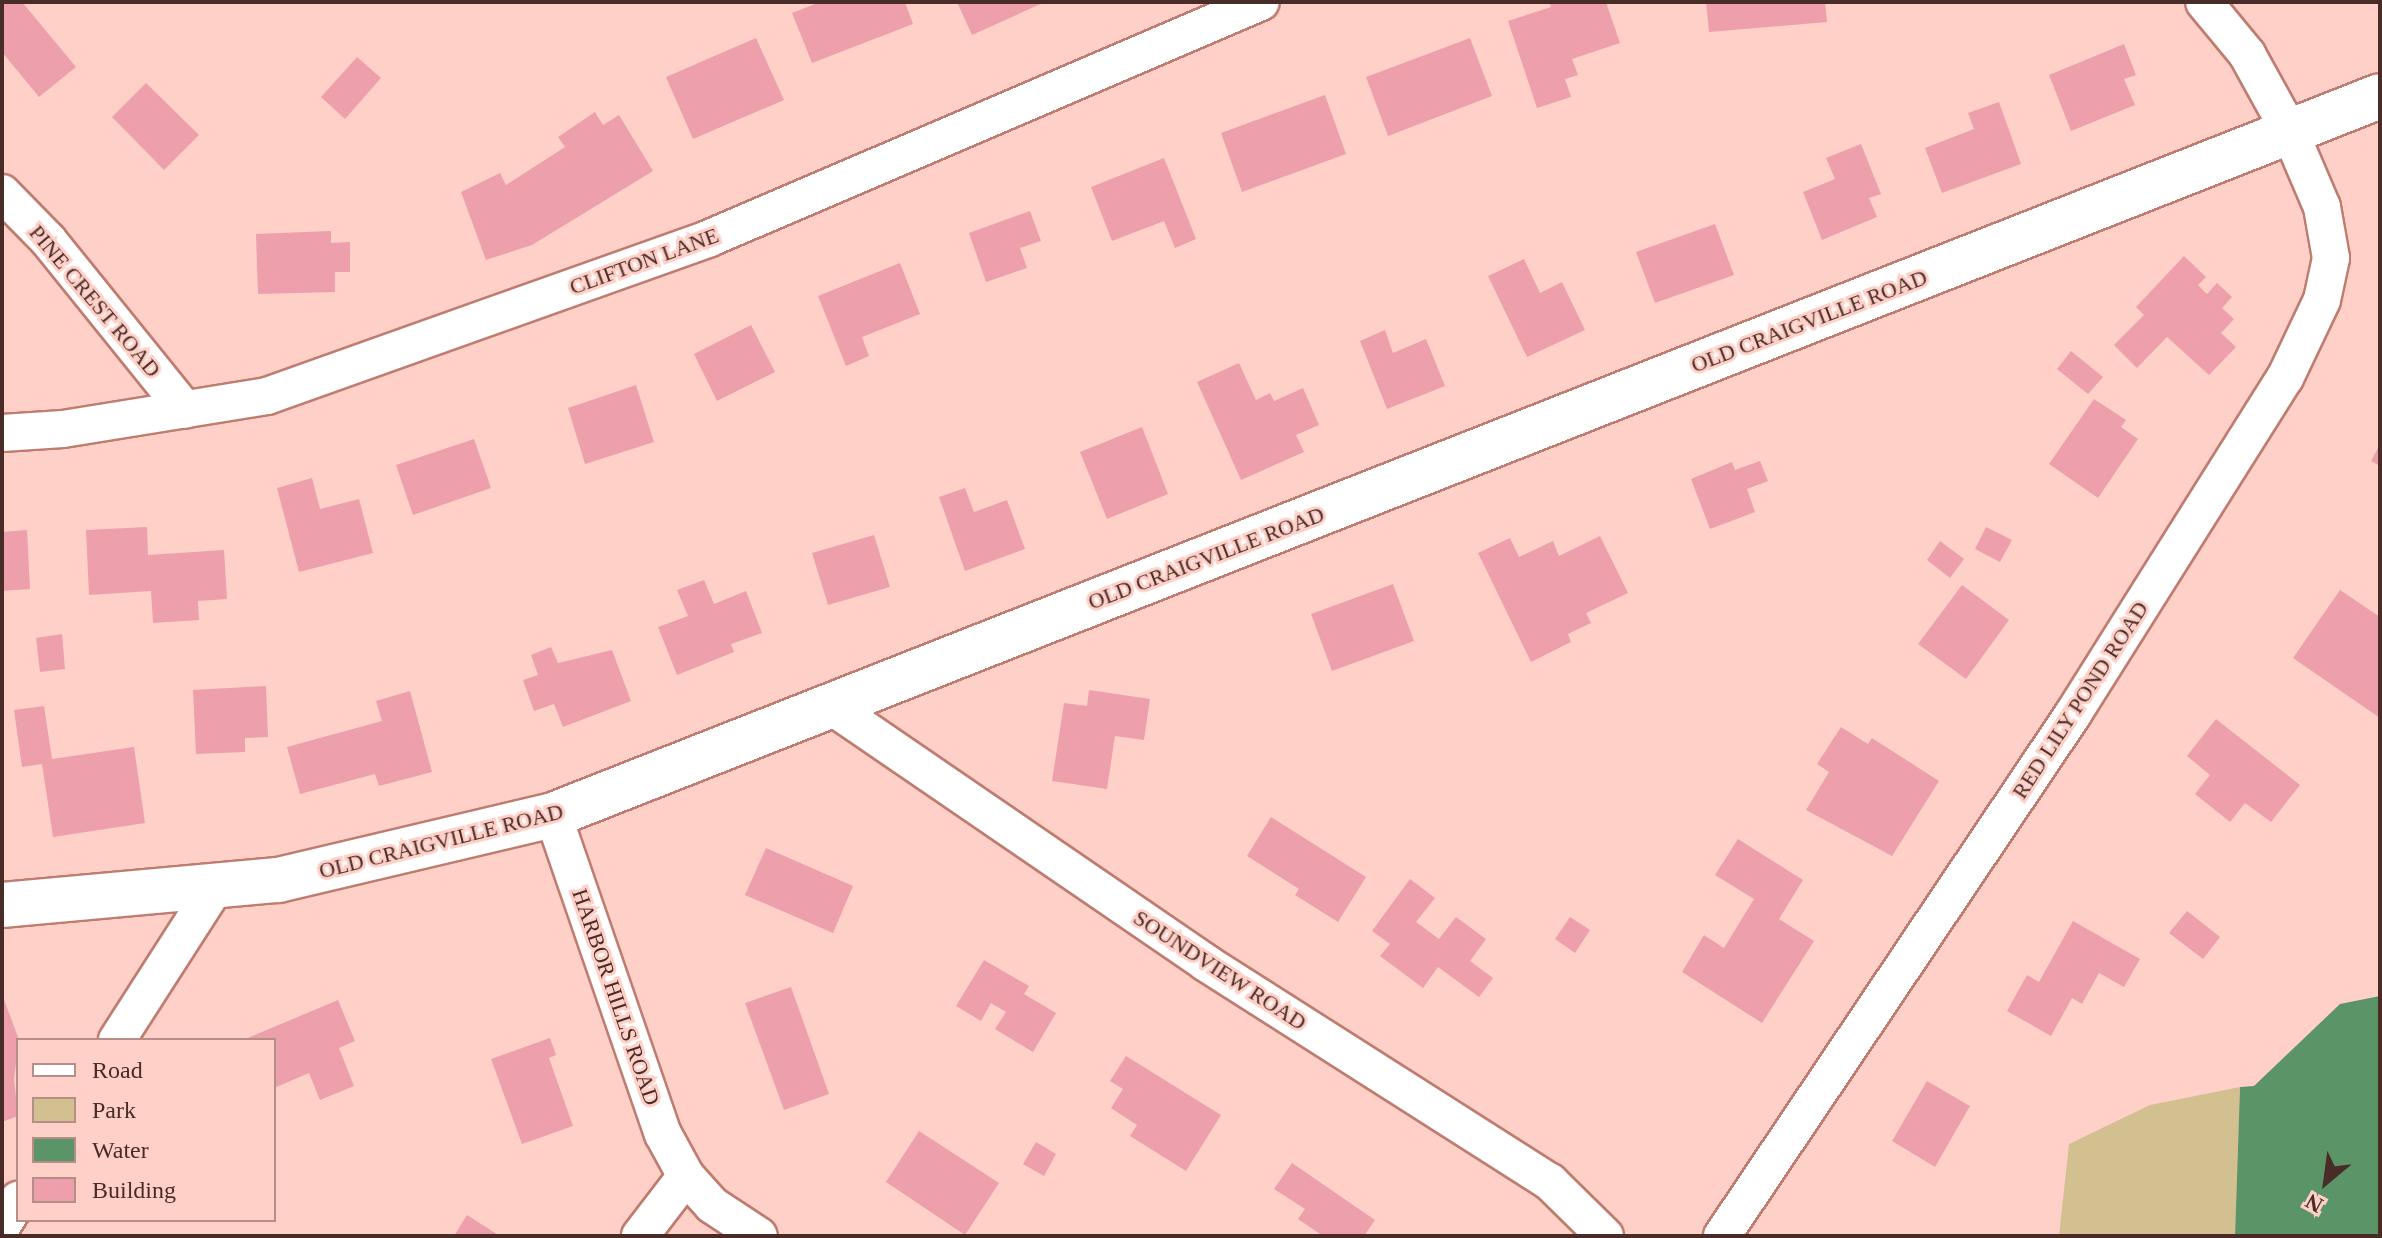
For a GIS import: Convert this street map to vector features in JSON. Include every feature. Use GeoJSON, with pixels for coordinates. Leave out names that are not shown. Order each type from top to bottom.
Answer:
{"type":"FeatureCollection","features":[{"type":"Feature","properties":{"kind":"street","name":"CLIFTON LANE"},"geometry":{"type":"LineString","coordinates":[[2,433],[185,410],[267,396],[710,238],[1261,2]]}},
{"type":"Feature","properties":{"kind":"street"},"geometry":{"type":"LineString","coordinates":[[2204,2],[2247,54],[2290,132]]}},
{"type":"Feature","properties":{"kind":"street","name":"OLD CRAIGVILLE ROAD"},"geometry":{"type":"LineString","coordinates":[[2,905],[214,889],[349,867],[553,815],[2380,96]]}},
{"type":"Feature","properties":{"kind":"street","name":"RED LILY POND ROAD"},"geometry":{"type":"LineString","coordinates":[[1722,1236],[2073,714],[2301,347],[2322,300],[2331,258],[2322,207],[2290,132]]}},
{"type":"Feature","properties":{"kind":"street","name":"PINE CREST ROAD"},"geometry":{"type":"LineString","coordinates":[[2,193],[48,240],[185,410]]}},
{"type":"Feature","properties":{"kind":"street","name":"SOUNDVIEW ROAD"},"geometry":{"type":"LineString","coordinates":[[831,706],[1206,963],[1550,1182],[1605,1236]]}},
{"type":"Feature","properties":{"kind":"street","name":"HARBOR HILLS ROAD"},"geometry":{"type":"LineString","coordinates":[[553,815],[663,1134],[686,1176],[712,1205],[759,1236]]}},
{"type":"Feature","properties":{"kind":"street"},"geometry":{"type":"LineString","coordinates":[[118,1038],[214,889]]}},
{"type":"Feature","properties":{"kind":"street"},"geometry":{"type":"LineString","coordinates":[[640,1236],[686,1176]]}},
{"type":"Feature","properties":{"kind":"street"},"geometry":{"type":"LineString","coordinates":[[2,1226],[16,1203]]}},
{"type":"Feature","properties":{"kind":"green space"},"geometry":{"type":"Polygon","coordinates":[[[2240,1087],[2235,1236],[2059,1236],[2069,1144],[2150,1105],[2240,1087]]]}},
{"type":"Feature","properties":{"kind":"water"},"geometry":{"type":"Polygon","coordinates":[[[2380,996],[2380,1236],[2235,1236],[2240,1087],[2254,1086],[2340,1004],[2380,996]]]}},
{"type":"Feature","properties":{"kind":"building"},"geometry":{"type":"Polygon","coordinates":[[[7,2],[22,2],[76,67],[39,97],[2,52],[2,6],[7,2]]]}},
{"type":"Feature","properties":{"kind":"building"},"geometry":{"type":"Polygon","coordinates":[[[820,2],[905,2],[913,24],[812,63],[792,13],[820,2]]]}},
{"type":"Feature","properties":{"kind":"building"},"geometry":{"type":"Polygon","coordinates":[[[957,2],[1045,2],[972,35],[957,2]]]}},
{"type":"Feature","properties":{"kind":"building"},"geometry":{"type":"Polygon","coordinates":[[[1549,2],[1606,2],[1620,43],[1572,59],[1578,75],[1565,79],[1571,97],[1537,108],[1508,21],[1551,7],[1549,2]]]}},
{"type":"Feature","properties":{"kind":"building"},"geometry":{"type":"Polygon","coordinates":[[[1706,2],[1825,2],[1827,22],[1709,32],[1706,2]]]}},
{"type":"Feature","properties":{"kind":"building"},"geometry":{"type":"Polygon","coordinates":[[[756,38],[784,100],[693,139],[666,77],[756,38]]]}},
{"type":"Feature","properties":{"kind":"building"},"geometry":{"type":"Polygon","coordinates":[[[1470,38],[1492,96],[1388,136],[1366,77],[1470,38]]]}},
{"type":"Feature","properties":{"kind":"building"},"geometry":{"type":"Polygon","coordinates":[[[2124,44],[2136,75],[2124,79],[2135,105],[2071,131],[2049,75],[2124,44]]]}},
{"type":"Feature","properties":{"kind":"building"},"geometry":{"type":"Polygon","coordinates":[[[357,57],[381,78],[345,119],[321,97],[357,57]]]}},
{"type":"Feature","properties":{"kind":"building"},"geometry":{"type":"Polygon","coordinates":[[[146,83],[199,135],[164,170],[112,117],[146,83]]]}},
{"type":"Feature","properties":{"kind":"building"},"geometry":{"type":"Polygon","coordinates":[[[1325,95],[1346,154],[1242,192],[1221,133],[1325,95]]]}},
{"type":"Feature","properties":{"kind":"building"},"geometry":{"type":"Polygon","coordinates":[[[1999,102],[2021,164],[1942,193],[1925,148],[1974,129],[1968,113],[1999,102]]]}},
{"type":"Feature","properties":{"kind":"building"},"geometry":{"type":"Polygon","coordinates":[[[595,112],[603,125],[619,115],[653,171],[532,245],[486,260],[461,192],[500,173],[506,185],[565,147],[558,137],[595,112]]]}},
{"type":"Feature","properties":{"kind":"building"},"geometry":{"type":"Polygon","coordinates":[[[1861,144],[1881,194],[1869,198],[1877,217],[1822,240],[1803,192],[1835,179],[1826,158],[1861,144]]]}},
{"type":"Feature","properties":{"kind":"building"},"geometry":{"type":"Polygon","coordinates":[[[1164,158],[1196,239],[1175,248],[1164,221],[1112,241],[1091,187],[1164,158]]]}},
{"type":"Feature","properties":{"kind":"building"},"geometry":{"type":"Polygon","coordinates":[[[1030,211],[1041,241],[1020,248],[1027,268],[986,282],[969,233],[1030,211]]]}},
{"type":"Feature","properties":{"kind":"building"},"geometry":{"type":"Polygon","coordinates":[[[1715,224],[1734,275],[1655,303],[1636,252],[1715,224]]]}},
{"type":"Feature","properties":{"kind":"building"},"geometry":{"type":"Polygon","coordinates":[[[331,231],[331,243],[350,242],[350,272],[335,272],[335,292],[258,294],[256,234],[331,231]]]}},
{"type":"Feature","properties":{"kind":"building"},"geometry":{"type":"Polygon","coordinates":[[[2184,256],[2206,277],[2198,285],[2207,294],[2217,283],[2232,297],[2222,308],[2234,319],[2221,333],[2236,347],[2209,375],[2167,337],[2137,368],[2114,345],[2144,315],[2136,307],[2184,256]]]}},
{"type":"Feature","properties":{"kind":"building"},"geometry":{"type":"Polygon","coordinates":[[[1524,259],[1540,293],[1562,282],[1585,330],[1527,357],[1488,276],[1524,259]]]}},
{"type":"Feature","properties":{"kind":"building"},"geometry":{"type":"Polygon","coordinates":[[[900,263],[920,314],[862,337],[869,356],[846,366],[818,296],[900,263]]]}},
{"type":"Feature","properties":{"kind":"building"},"geometry":{"type":"Polygon","coordinates":[[[751,325],[775,372],[717,401],[694,354],[751,325]]]}},
{"type":"Feature","properties":{"kind":"building"},"geometry":{"type":"Polygon","coordinates":[[[1385,330],[1393,353],[1426,339],[1445,386],[1387,409],[1360,341],[1385,330]]]}},
{"type":"Feature","properties":{"kind":"building"},"geometry":{"type":"Polygon","coordinates":[[[2071,351],[2103,377],[2088,394],[2057,369],[2071,351]]]}},
{"type":"Feature","properties":{"kind":"building"},"geometry":{"type":"Polygon","coordinates":[[[1239,363],[1256,400],[1270,393],[1274,401],[1303,388],[1319,425],[1296,435],[1304,452],[1241,480],[1197,382],[1239,363]]]}},
{"type":"Feature","properties":{"kind":"building"},"geometry":{"type":"Polygon","coordinates":[[[636,385],[654,442],[585,464],[568,408],[636,385]]]}},
{"type":"Feature","properties":{"kind":"building"},"geometry":{"type":"Polygon","coordinates":[[[2094,399],[2126,420],[2121,427],[2138,439],[2098,498],[2049,464],[2094,399]]]}},
{"type":"Feature","properties":{"kind":"building"},"geometry":{"type":"Polygon","coordinates":[[[1142,427],[1168,494],[1107,519],[1080,452],[1142,427]]]}},
{"type":"Feature","properties":{"kind":"building"},"geometry":{"type":"Polygon","coordinates":[[[474,439],[491,488],[413,515],[396,465],[474,439]]]}},
{"type":"Feature","properties":{"kind":"building"},"geometry":{"type":"Polygon","coordinates":[[[2380,444],[2380,466],[2371,461],[2380,444]]]}},
{"type":"Feature","properties":{"kind":"building"},"geometry":{"type":"Polygon","coordinates":[[[1760,461],[1768,481],[1747,489],[1755,512],[1710,529],[1691,479],[1732,462],[1735,470],[1760,461]]]}},
{"type":"Feature","properties":{"kind":"building"},"geometry":{"type":"Polygon","coordinates":[[[312,478],[320,509],[359,499],[373,553],[299,572],[277,488],[312,478]]]}},
{"type":"Feature","properties":{"kind":"building"},"geometry":{"type":"Polygon","coordinates":[[[965,488],[974,512],[1007,500],[1025,549],[965,571],[939,497],[965,488]]]}},
{"type":"Feature","properties":{"kind":"building"},"geometry":{"type":"Polygon","coordinates":[[[147,527],[148,555],[224,550],[227,599],[198,601],[199,620],[153,623],[151,591],[89,595],[86,530],[147,527]]]}},
{"type":"Feature","properties":{"kind":"building"},"geometry":{"type":"Polygon","coordinates":[[[1986,527],[2012,540],[2000,562],[1975,549],[1986,527]]]}},
{"type":"Feature","properties":{"kind":"building"},"geometry":{"type":"Polygon","coordinates":[[[27,530],[30,589],[2,591],[2,532],[27,530]]]}},
{"type":"Feature","properties":{"kind":"building"},"geometry":{"type":"Polygon","coordinates":[[[874,535],[890,587],[828,605],[812,553],[874,535]]]}},
{"type":"Feature","properties":{"kind":"building"},"geometry":{"type":"Polygon","coordinates":[[[1600,536],[1628,593],[1586,613],[1591,623],[1568,634],[1571,642],[1531,662],[1478,553],[1510,538],[1519,557],[1553,541],[1559,556],[1600,536]]]}},
{"type":"Feature","properties":{"kind":"building"},"geometry":{"type":"Polygon","coordinates":[[[1940,541],[1964,559],[1950,578],[1927,560],[1940,541]]]}},
{"type":"Feature","properties":{"kind":"building"},"geometry":{"type":"Polygon","coordinates":[[[704,580],[714,604],[746,591],[762,633],[731,644],[734,652],[677,675],[658,627],[688,616],[677,590],[704,580]]]}},
{"type":"Feature","properties":{"kind":"building"},"geometry":{"type":"Polygon","coordinates":[[[1393,584],[1414,641],[1332,671],[1311,614],[1393,584]]]}},
{"type":"Feature","properties":{"kind":"building"},"geometry":{"type":"Polygon","coordinates":[[[1962,585],[2009,620],[1966,679],[1918,644],[1962,585]]]}},
{"type":"Feature","properties":{"kind":"building"},"geometry":{"type":"Polygon","coordinates":[[[2340,590],[2380,617],[2380,718],[2293,658],[2340,590]]]}},
{"type":"Feature","properties":{"kind":"building"},"geometry":{"type":"Polygon","coordinates":[[[62,634],[65,669],[40,672],[36,638],[62,634]]]}},
{"type":"Feature","properties":{"kind":"building"},"geometry":{"type":"Polygon","coordinates":[[[551,647],[558,663],[612,650],[631,701],[563,727],[554,704],[534,711],[523,680],[538,675],[531,655],[551,647]]]}},
{"type":"Feature","properties":{"kind":"building"},"geometry":{"type":"Polygon","coordinates":[[[266,686],[268,737],[245,738],[245,752],[196,754],[193,690],[266,686]]]}},
{"type":"Feature","properties":{"kind":"building"},"geometry":{"type":"Polygon","coordinates":[[[1089,690],[1150,699],[1144,740],[1115,736],[1107,789],[1052,781],[1064,703],[1087,706],[1089,690]]]}},
{"type":"Feature","properties":{"kind":"building"},"geometry":{"type":"Polygon","coordinates":[[[410,691],[432,772],[379,786],[375,774],[300,794],[287,747],[382,721],[376,701],[410,691]]]}},
{"type":"Feature","properties":{"kind":"building"},"geometry":{"type":"Polygon","coordinates":[[[44,706],[52,759],[134,747],[145,823],[53,837],[42,764],[22,767],[14,710],[44,706]]]}},
{"type":"Feature","properties":{"kind":"building"},"geometry":{"type":"Polygon","coordinates":[[[2216,719],[2300,785],[2271,822],[2245,803],[2230,822],[2195,794],[2210,775],[2187,756],[2216,719]]]}},
{"type":"Feature","properties":{"kind":"building"},"geometry":{"type":"Polygon","coordinates":[[[1841,727],[1868,744],[1872,738],[1939,781],[1892,856],[1806,810],[1829,772],[1817,764],[1841,727]]]}},
{"type":"Feature","properties":{"kind":"building"},"geometry":{"type":"Polygon","coordinates":[[[1271,817],[1366,877],[1338,922],[1295,895],[1299,889],[1247,856],[1271,817]]]}},
{"type":"Feature","properties":{"kind":"building"},"geometry":{"type":"Polygon","coordinates":[[[1738,839],[1803,880],[1779,919],[1814,941],[1762,1023],[1682,972],[1704,935],[1724,948],[1754,899],[1715,875],[1738,839]]]}},
{"type":"Feature","properties":{"kind":"building"},"geometry":{"type":"Polygon","coordinates":[[[766,848],[853,886],[833,933],[745,895],[766,848]]]}},
{"type":"Feature","properties":{"kind":"building"},"geometry":{"type":"Polygon","coordinates":[[[1410,879],[1435,898],[1416,922],[1439,939],[1456,917],[1486,939],[1470,961],[1493,978],[1479,997],[1438,967],[1423,988],[1380,956],[1390,944],[1372,931],[1410,879]]]}},
{"type":"Feature","properties":{"kind":"building"},"geometry":{"type":"Polygon","coordinates":[[[2187,911],[2220,937],[2203,959],[2169,933],[2187,911]]]}},
{"type":"Feature","properties":{"kind":"building"},"geometry":{"type":"Polygon","coordinates":[[[1570,917],[1590,930],[1575,953],[1555,939],[1570,917]]]}},
{"type":"Feature","properties":{"kind":"building"},"geometry":{"type":"Polygon","coordinates":[[[2073,921],[2140,959],[2124,987],[2099,973],[2082,1004],[2072,998],[2051,1036],[2007,1011],[2027,975],[2039,982],[2073,921]]]}},
{"type":"Feature","properties":{"kind":"building"},"geometry":{"type":"Polygon","coordinates":[[[984,960],[1029,986],[1024,994],[1056,1013],[1033,1052],[995,1029],[1006,1012],[991,1003],[981,1021],[956,1006],[984,960]]]}},
{"type":"Feature","properties":{"kind":"building"},"geometry":{"type":"Polygon","coordinates":[[[791,987],[829,1094],[784,1110],[745,1003],[791,987]]]}},
{"type":"Feature","properties":{"kind":"building"},"geometry":{"type":"Polygon","coordinates":[[[2,994],[18,1038],[14,1079],[16,1117],[2,1122],[2,994]]]}},
{"type":"Feature","properties":{"kind":"building"},"geometry":{"type":"Polygon","coordinates":[[[338,1000],[355,1041],[339,1048],[354,1086],[320,1100],[309,1073],[276,1087],[276,1038],[248,1038],[338,1000]]]}},
{"type":"Feature","properties":{"kind":"building"},"geometry":{"type":"Polygon","coordinates":[[[550,1038],[556,1055],[549,1058],[573,1126],[522,1144],[491,1059],[550,1038]]]}},
{"type":"Feature","properties":{"kind":"building"},"geometry":{"type":"Polygon","coordinates":[[[1126,1056],[1221,1115],[1186,1171],[1130,1136],[1137,1125],[1111,1108],[1123,1089],[1110,1081],[1126,1056]]]}},
{"type":"Feature","properties":{"kind":"building"},"geometry":{"type":"Polygon","coordinates":[[[1927,1081],[1970,1106],[1935,1167],[1892,1141],[1927,1081]]]}},
{"type":"Feature","properties":{"kind":"building"},"geometry":{"type":"Polygon","coordinates":[[[919,1131],[999,1183],[965,1235],[886,1182],[919,1131]]]}},
{"type":"Feature","properties":{"kind":"building"},"geometry":{"type":"Polygon","coordinates":[[[1036,1142],[1056,1154],[1044,1176],[1023,1164],[1036,1142]]]}},
{"type":"Feature","properties":{"kind":"building"},"geometry":{"type":"Polygon","coordinates":[[[1292,1163],[1375,1220],[1364,1236],[1323,1236],[1298,1219],[1305,1209],[1274,1189],[1292,1163]]]}},
{"type":"Feature","properties":{"kind":"building"},"geometry":{"type":"Polygon","coordinates":[[[467,1215],[500,1236],[454,1236],[467,1215]]]}}]}
